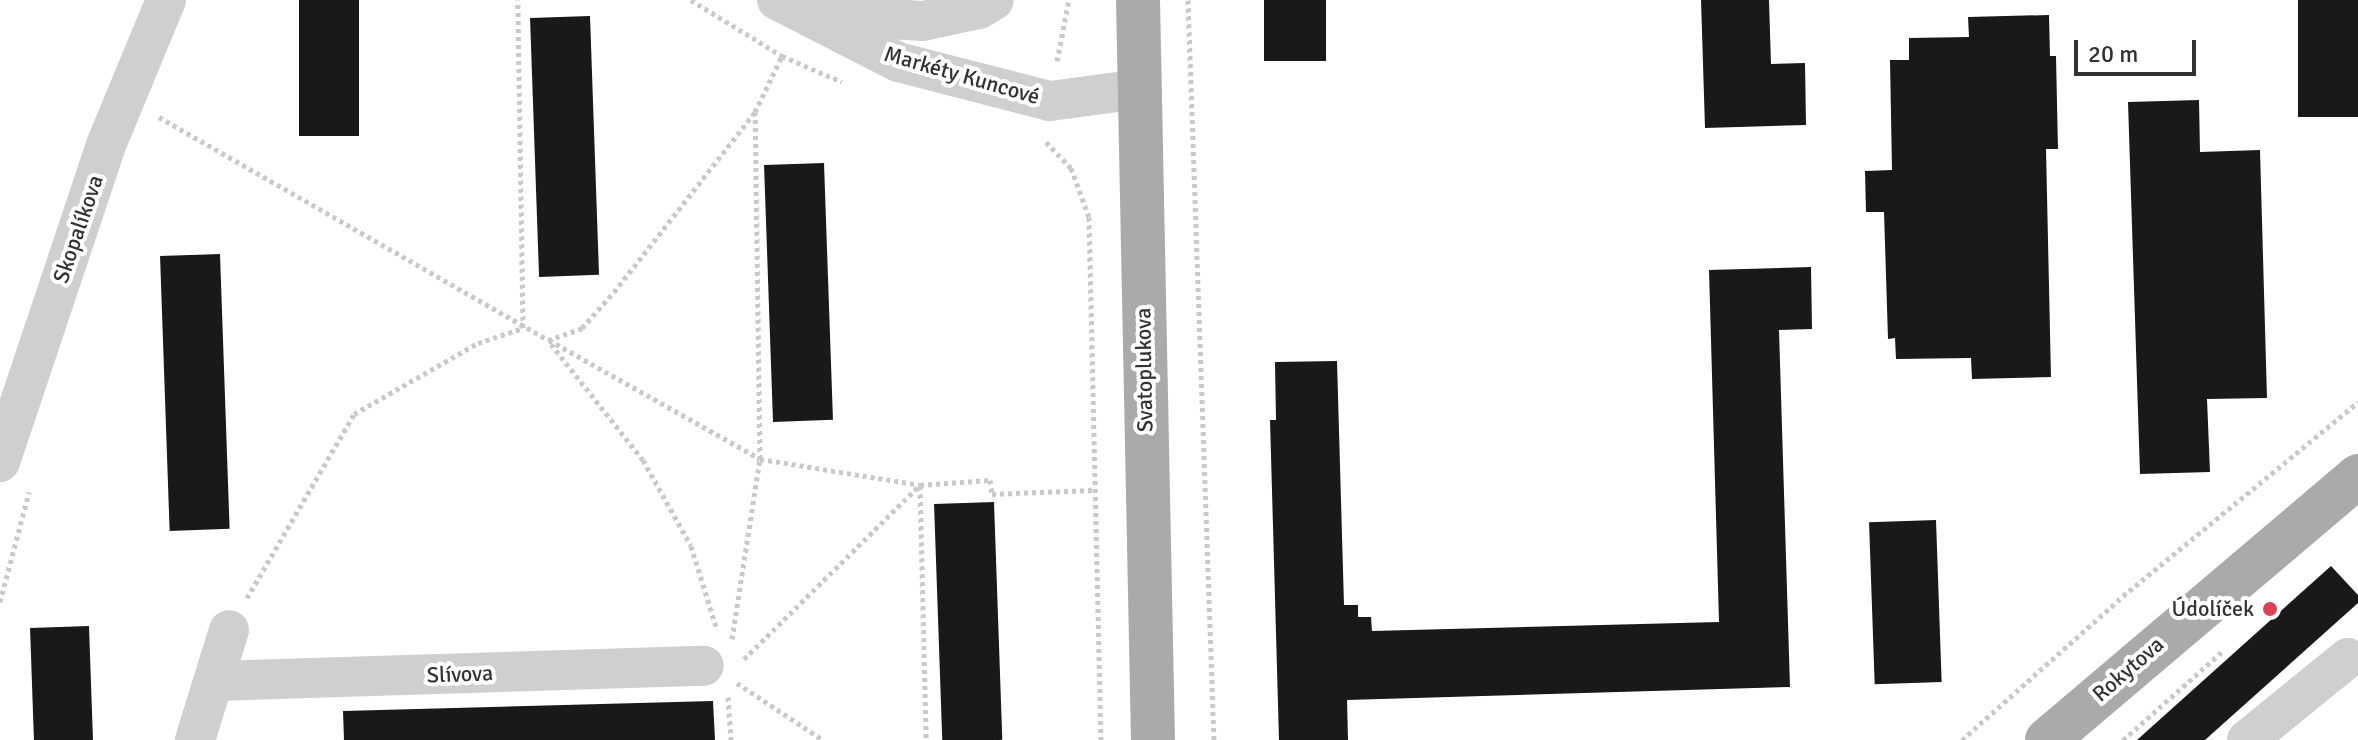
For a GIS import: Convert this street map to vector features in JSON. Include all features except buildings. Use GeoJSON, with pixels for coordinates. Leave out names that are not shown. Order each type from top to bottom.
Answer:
{"type":"FeatureCollection","features":[{"type":"Feature","properties":{"kind":"main road","name":"Svatoplukova"},"geometry":{"type":"LineString","coordinates":[[1138,0],[1153,740]]}},
{"type":"Feature","properties":{"kind":"main road","name":"Rokytova"},"geometry":{"type":"LineString","coordinates":[[2047,740],[2358,476]]}},
{"type":"Feature","properties":{"kind":"street","name":"Skopalíkova"},"geometry":{"type":"LineString","coordinates":[[0,462],[126,98],[166,0]]}},
{"type":"Feature","properties":{"kind":"street","name":"Markéty Kuncové"},"geometry":{"type":"LineString","coordinates":[[784,5],[923,21],[979,9],[994,0]]}},
{"type":"Feature","properties":{"kind":"street","name":"Markéty Kuncové"},"geometry":{"type":"LineString","coordinates":[[784,5],[898,62],[1050,101],[1140,89]]}},
{"type":"Feature","properties":{"kind":"street"},"geometry":{"type":"LineString","coordinates":[[195,740],[216,681],[229,630]]}},
{"type":"Feature","properties":{"kind":"street","name":"Slívova"},"geometry":{"type":"LineString","coordinates":[[216,681],[723,655]]}},
{"type":"Feature","properties":{"kind":"street"},"geometry":{"type":"LineString","coordinates":[[2247,740],[2348,658]]}},
{"type":"Feature","properties":{"kind":"path"},"geometry":{"type":"LineString","coordinates":[[518,0],[523,328]]}},
{"type":"Feature","properties":{"kind":"path"},"geometry":{"type":"LineString","coordinates":[[1069,0],[1050,101],[1046,141],[1071,168],[1089,217],[1101,740]]}},
{"type":"Feature","properties":{"kind":"path"},"geometry":{"type":"LineString","coordinates":[[1188,0],[1214,740]]}},
{"type":"Feature","properties":{"kind":"path"},"geometry":{"type":"LineString","coordinates":[[548,340],[582,328],[755,112],[782,56]]}},
{"type":"Feature","properties":{"kind":"path"},"geometry":{"type":"LineString","coordinates":[[126,98],[523,328],[760,459],[920,485],[990,480],[992,494],[1093,490]]}},
{"type":"Feature","properties":{"kind":"path"},"geometry":{"type":"LineString","coordinates":[[723,655],[760,459],[755,112]]}},
{"type":"Feature","properties":{"kind":"path"},"geometry":{"type":"LineString","coordinates":[[229,630],[354,414],[478,343],[523,328]]}},
{"type":"Feature","properties":{"kind":"path"},"geometry":{"type":"LineString","coordinates":[[548,340],[643,460],[691,546],[723,655]]}},
{"type":"Feature","properties":{"kind":"path"},"geometry":{"type":"LineString","coordinates":[[1962,740],[2123,596],[2358,402]]}},
{"type":"Feature","properties":{"kind":"path"},"geometry":{"type":"LineString","coordinates":[[723,655],[920,485]]}},
{"type":"Feature","properties":{"kind":"path"},"geometry":{"type":"LineString","coordinates":[[920,485],[926,740]]}},
{"type":"Feature","properties":{"kind":"path"},"geometry":{"type":"LineString","coordinates":[[731,740],[727,676],[823,740]]}},
{"type":"Feature","properties":{"kind":"place","name":"Údolíček"},"geometry":{"type":"Point","coordinates":[2270,609]}}]}
